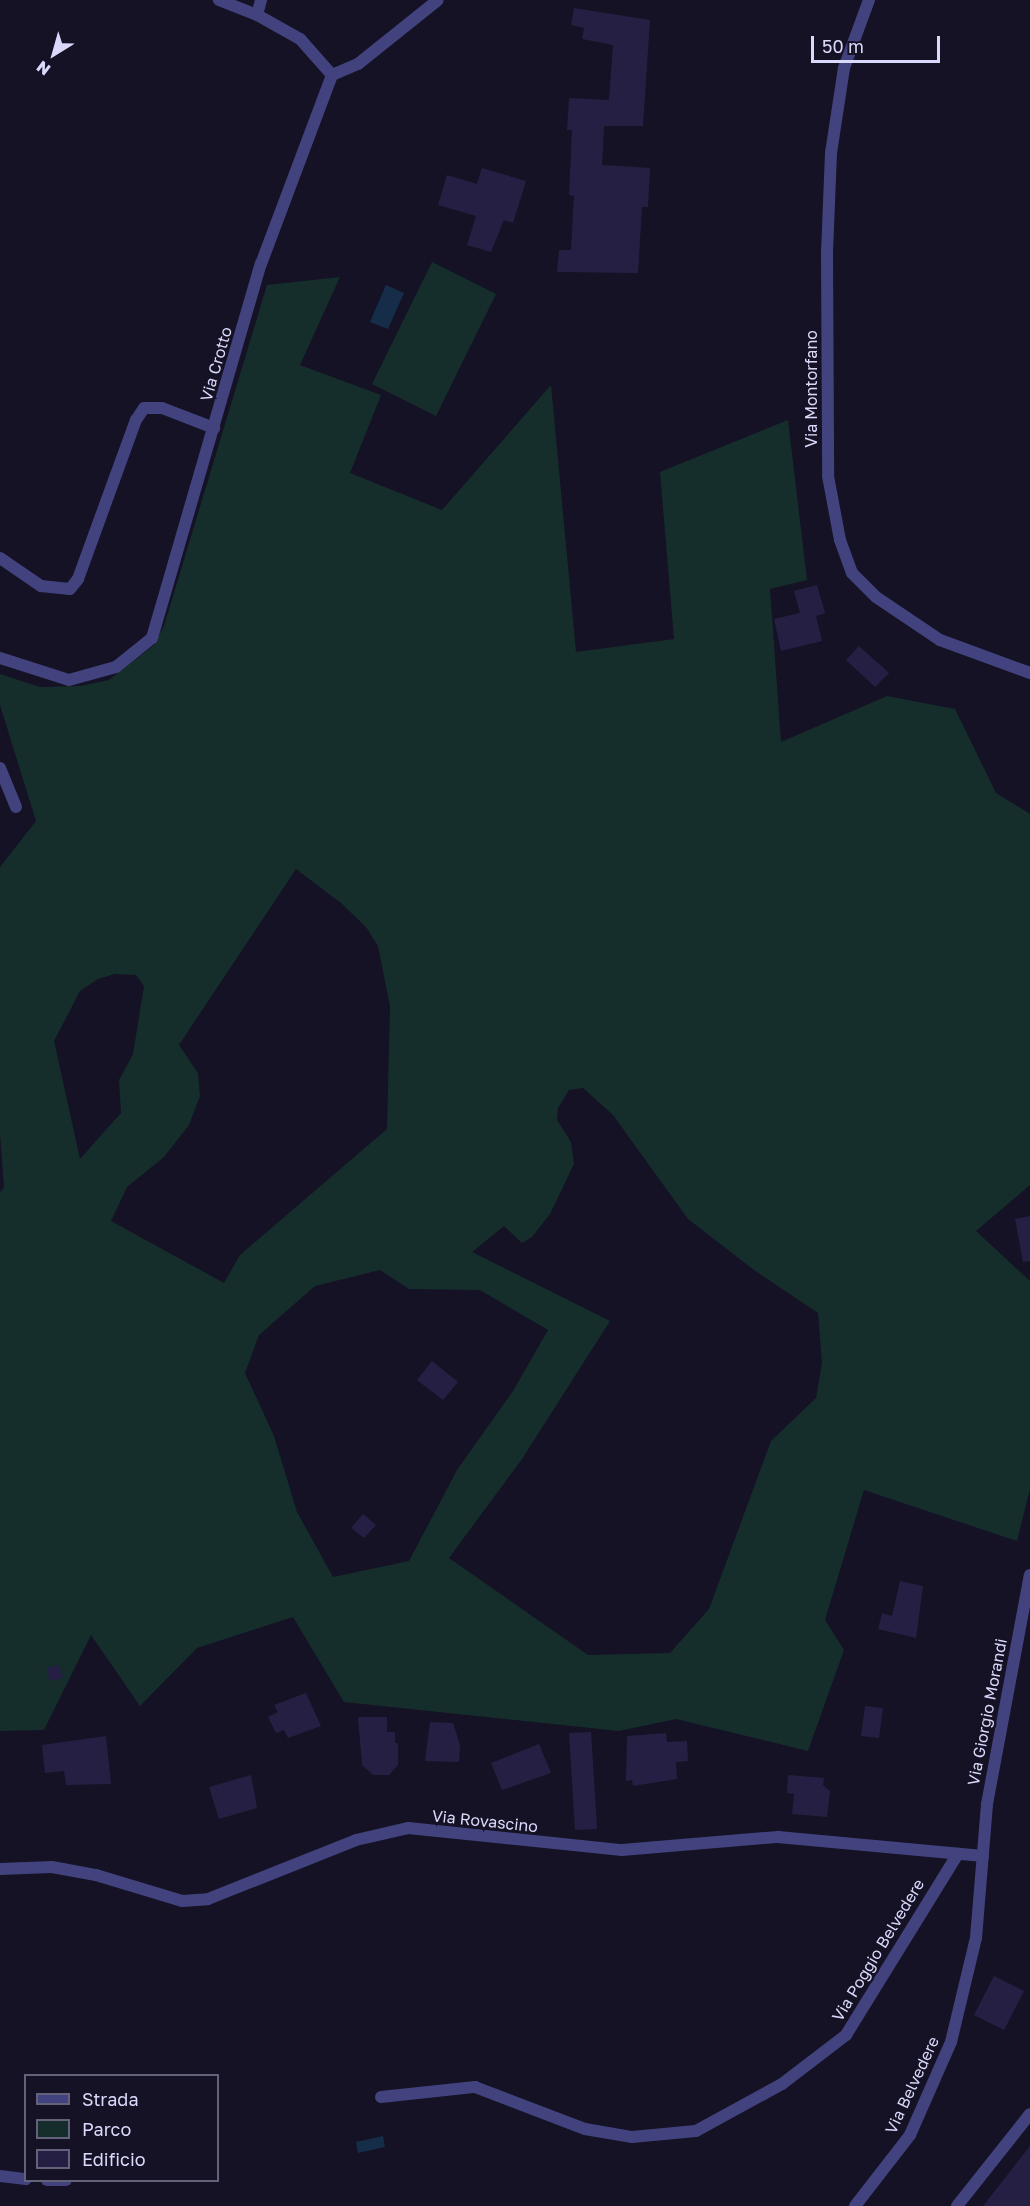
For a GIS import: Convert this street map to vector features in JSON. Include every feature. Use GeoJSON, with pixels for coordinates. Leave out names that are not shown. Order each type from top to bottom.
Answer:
{"type":"FeatureCollection","features":[{"type":"Feature","properties":{"kind":"street"},"geometry":{"type":"LineString","coordinates":[[219,0],[257,15],[300,39],[332,75],[358,64],[438,0]]}},
{"type":"Feature","properties":{"kind":"street"},"geometry":{"type":"LineString","coordinates":[[257,15],[261,0]]}},
{"type":"Feature","properties":{"kind":"street","name":"Via Montorfano"},"geometry":{"type":"LineString","coordinates":[[869,0],[844,68],[831,153],[827,252],[828,476],[840,540],[852,573],[876,597],[940,639],[1030,673]]}},
{"type":"Feature","properties":{"kind":"street","name":"Via Crotto"},"geometry":{"type":"LineString","coordinates":[[0,658],[69,681],[116,667],[152,638],[261,264],[332,75]]}},
{"type":"Feature","properties":{"kind":"street"},"geometry":{"type":"LineString","coordinates":[[0,558],[41,586],[70,589],[78,579],[136,420],[144,408],[162,408],[214,428]]}},
{"type":"Feature","properties":{"kind":"street"},"geometry":{"type":"LineString","coordinates":[[0,768],[16,807]]}},
{"type":"Feature","properties":{"kind":"street","name":"Via Giorgio Morandi"},"geometry":{"type":"LineString","coordinates":[[983,1856],[987,1804],[1030,1575]]}},
{"type":"Feature","properties":{"kind":"street","name":"Via Rovascino"},"geometry":{"type":"LineString","coordinates":[[0,1869],[52,1867],[96,1875],[182,1900],[208,1899],[356,1840],[408,1828],[622,1850],[778,1837],[983,1856]]}},
{"type":"Feature","properties":{"kind":"street","name":"Via Poggio Belvedere"},"geometry":{"type":"LineString","coordinates":[[381,2097],[475,2087],[585,2129],[632,2137],[696,2131],[782,2084],[846,2035],[958,1854]]}},
{"type":"Feature","properties":{"kind":"street","name":"Via Belvedere"},"geometry":{"type":"LineString","coordinates":[[855,2206],[910,2135],[951,2042],[976,1938],[983,1856]]}},
{"type":"Feature","properties":{"kind":"street"},"geometry":{"type":"LineString","coordinates":[[957,2206],[1030,2114]]}},
{"type":"Feature","properties":{"kind":"street"},"geometry":{"type":"LineString","coordinates":[[0,2176],[24,2179]]}},
{"type":"Feature","properties":{"kind":"green space"},"geometry":{"type":"Polygon","coordinates":[[[432,262],[496,294],[436,416],[372,384],[432,262]]]}},
{"type":"Feature","properties":{"kind":"green space"},"geometry":{"type":"Polygon","coordinates":[[[340,277],[300,365],[381,395],[350,473],[442,510],[551,385],[576,652],[674,639],[660,472],[788,420],[807,580],[770,589],[781,742],[887,696],[955,709],[996,793],[1030,814],[1030,1185],[976,1231],[1030,1281],[1030,1489],[1017,1541],[864,1490],[825,1620],[844,1650],[808,1751],[676,1719],[619,1731],[344,1702],[293,1617],[197,1648],[140,1706],[91,1635],[44,1730],[0,1731],[0,1192],[4,1188],[0,1133],[0,867],[36,821],[0,705],[0,674],[40,687],[80,686],[109,680],[154,645],[164,626],[267,285],[340,277]],[[296,869],[179,1045],[198,1073],[200,1096],[189,1125],[164,1157],[127,1187],[111,1221],[224,1283],[240,1255],[387,1129],[390,1006],[378,946],[366,927],[341,903],[296,869]],[[115,974],[98,979],[80,991],[54,1041],[80,1159],[121,1113],[119,1080],[133,1054],[144,986],[136,975],[115,974]],[[583,1088],[569,1090],[558,1108],[557,1120],[571,1142],[574,1164],[550,1214],[532,1237],[522,1243],[504,1226],[472,1252],[610,1321],[522,1459],[449,1558],[588,1655],[670,1653],[709,1609],[771,1441],[816,1398],[822,1363],[818,1313],[754,1270],[688,1219],[613,1115],[583,1088]],[[380,1270],[315,1286],[259,1335],[245,1373],[274,1436],[297,1512],[333,1577],[409,1561],[457,1470],[513,1391],[548,1330],[480,1290],[409,1289],[380,1270]]]}},
{"type":"Feature","properties":{"kind":"water"},"geometry":{"type":"Polygon","coordinates":[[[386,285],[404,293],[388,329],[370,322],[386,285]]]}},
{"type":"Feature","properties":{"kind":"water"},"geometry":{"type":"Polygon","coordinates":[[[383,2136],[385,2147],[358,2153],[356,2142],[383,2136]]]}},
{"type":"Feature","properties":{"kind":"building"},"geometry":{"type":"Polygon","coordinates":[[[574,8],[650,20],[643,126],[604,126],[602,165],[650,168],[648,207],[642,207],[638,273],[557,272],[559,250],[571,250],[574,196],[569,195],[572,130],[567,130],[569,98],[609,100],[613,45],[582,39],[584,28],[571,25],[574,8]]]}},
{"type":"Feature","properties":{"kind":"building"},"geometry":{"type":"Polygon","coordinates":[[[482,168],[526,181],[513,223],[504,220],[491,252],[467,245],[476,216],[438,205],[447,175],[477,184],[482,168]]]}},
{"type":"Feature","properties":{"kind":"building"},"geometry":{"type":"Polygon","coordinates":[[[817,585],[825,613],[816,616],[822,641],[781,651],[774,619],[800,613],[794,591],[817,585]]]}},
{"type":"Feature","properties":{"kind":"building"},"geometry":{"type":"Polygon","coordinates":[[[859,646],[889,673],[875,687],[846,660],[859,646]]]}},
{"type":"Feature","properties":{"kind":"building"},"geometry":{"type":"Polygon","coordinates":[[[1030,1216],[1030,1261],[1023,1262],[1015,1219],[1030,1216]]]}},
{"type":"Feature","properties":{"kind":"building"},"geometry":{"type":"Polygon","coordinates":[[[432,1361],[458,1382],[443,1400],[417,1380],[432,1361]]]}},
{"type":"Feature","properties":{"kind":"building"},"geometry":{"type":"Polygon","coordinates":[[[363,1514],[376,1525],[364,1538],[351,1528],[363,1514]]]}},
{"type":"Feature","properties":{"kind":"building"},"geometry":{"type":"Polygon","coordinates":[[[900,1581],[923,1586],[916,1638],[878,1629],[882,1613],[892,1616],[900,1581]]]}},
{"type":"Feature","properties":{"kind":"building"},"geometry":{"type":"Polygon","coordinates":[[[59,1665],[63,1678],[50,1681],[46,1668],[59,1665]]]}},
{"type":"Feature","properties":{"kind":"building"},"geometry":{"type":"Polygon","coordinates":[[[306,1693],[321,1726],[288,1738],[284,1730],[276,1733],[268,1717],[278,1712],[274,1705],[306,1693]]]}},
{"type":"Feature","properties":{"kind":"building"},"geometry":{"type":"Polygon","coordinates":[[[865,1706],[883,1708],[879,1738],[861,1736],[865,1706]]]}},
{"type":"Feature","properties":{"kind":"building"},"geometry":{"type":"Polygon","coordinates":[[[358,1717],[387,1717],[387,1732],[395,1732],[395,1743],[398,1743],[398,1765],[389,1775],[373,1775],[362,1765],[358,1717]]]}},
{"type":"Feature","properties":{"kind":"building"},"geometry":{"type":"Polygon","coordinates":[[[430,1722],[453,1723],[460,1745],[459,1762],[425,1761],[430,1722]]]}},
{"type":"Feature","properties":{"kind":"building"},"geometry":{"type":"Polygon","coordinates":[[[591,1732],[597,1829],[575,1830],[569,1733],[591,1732]]]}},
{"type":"Feature","properties":{"kind":"building"},"geometry":{"type":"Polygon","coordinates":[[[666,1733],[667,1742],[687,1741],[688,1761],[676,1762],[677,1779],[633,1786],[632,1780],[626,1781],[627,1736],[666,1733]]]}},
{"type":"Feature","properties":{"kind":"building"},"geometry":{"type":"Polygon","coordinates":[[[106,1736],[111,1784],[66,1785],[64,1771],[45,1773],[42,1745],[106,1736]]]}},
{"type":"Feature","properties":{"kind":"building"},"geometry":{"type":"Polygon","coordinates":[[[539,1744],[551,1773],[502,1790],[491,1763],[539,1744]]]}},
{"type":"Feature","properties":{"kind":"building"},"geometry":{"type":"Polygon","coordinates":[[[251,1775],[257,1808],[219,1819],[209,1787],[251,1775]]]}},
{"type":"Feature","properties":{"kind":"building"},"geometry":{"type":"Polygon","coordinates":[[[788,1775],[824,1778],[823,1785],[830,1791],[827,1817],[792,1814],[794,1794],[787,1793],[788,1775]]]}},
{"type":"Feature","properties":{"kind":"building"},"geometry":{"type":"Polygon","coordinates":[[[994,1976],[1024,1991],[1004,2030],[974,2015],[994,1976]]]}},
{"type":"Feature","properties":{"kind":"building"},"geometry":{"type":"Polygon","coordinates":[[[1030,2146],[1030,2206],[983,2206],[1030,2146]]]}}]}
